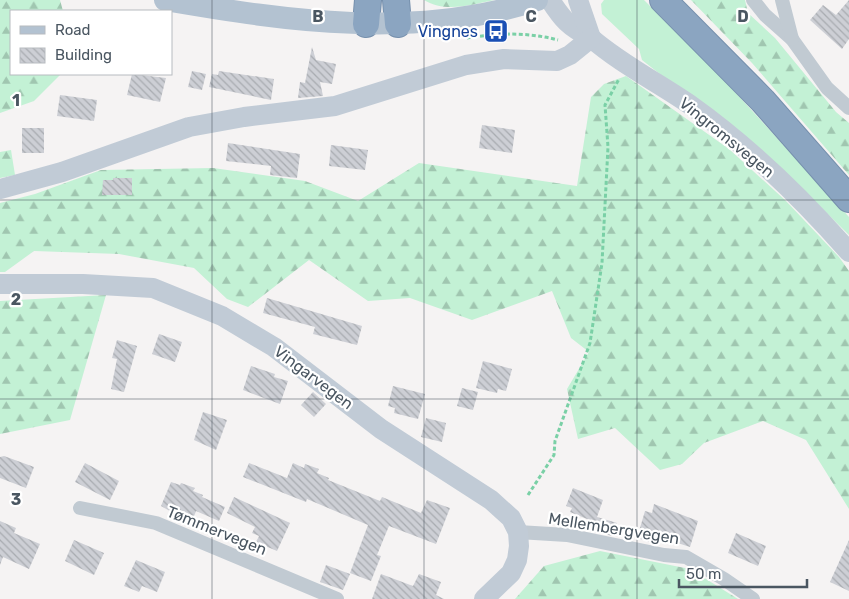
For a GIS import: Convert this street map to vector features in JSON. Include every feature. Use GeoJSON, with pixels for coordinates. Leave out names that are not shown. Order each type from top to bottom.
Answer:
{"type":"FeatureCollection","features":[{"type":"Feature","properties":{"kind":"highway"},"geometry":{"type":"LineString","coordinates":[[663,0],[763,101],[849,199]]}},
{"type":"Feature","properties":{"kind":"main road"},"geometry":{"type":"LineString","coordinates":[[165,0],[280,17],[397,12],[457,20],[497,12],[537,0]]}},
{"type":"Feature","properties":{"kind":"street","name":"Vingromsvegen"},"geometry":{"type":"LineString","coordinates":[[550,0],[567,24],[591,38],[690,105],[738,142],[819,218],[849,252]]}},
{"type":"Feature","properties":{"kind":"street"},"geometry":{"type":"LineString","coordinates":[[0,189],[62,172],[188,127],[244,117],[335,106],[466,65],[504,59],[557,61],[570,55],[591,38],[578,0]]}},
{"type":"Feature","properties":{"kind":"street"},"geometry":{"type":"LineString","coordinates":[[753,0],[765,15],[792,39],[814,72],[849,108]]}},
{"type":"Feature","properties":{"kind":"street"},"geometry":{"type":"LineString","coordinates":[[782,0],[792,39]]}},
{"type":"Feature","properties":{"kind":"street","name":"Vingarvegen"},"geometry":{"type":"LineString","coordinates":[[0,284],[83,284],[153,288],[222,316],[274,346],[381,429],[490,500],[511,518],[518,532]]}},
{"type":"Feature","properties":{"kind":"street","name":"Tømmervegen"},"geometry":{"type":"LineString","coordinates":[[80,508],[156,524],[337,599]]}},
{"type":"Feature","properties":{"kind":"street"},"geometry":{"type":"LineString","coordinates":[[484,599],[511,573],[519,546],[518,532]]}},
{"type":"Feature","properties":{"kind":"street","name":"Mellembergvegen"},"geometry":{"type":"LineString","coordinates":[[518,532],[567,535],[664,555],[686,557],[724,579],[752,599]]}},
{"type":"Feature","properties":{"kind":"path"},"geometry":{"type":"LineString","coordinates":[[528,495],[554,455],[555,440],[590,343],[602,263],[608,147],[604,105],[623,72]]}},
{"type":"Feature","properties":{"kind":"green space"},"geometry":{"type":"Polygon","coordinates":[[[0,0],[60,0],[63,10],[10,10],[10,75],[60,75],[34,101],[0,113],[0,0]]]}},
{"type":"Feature","properties":{"kind":"green space"},"geometry":{"type":"Polygon","coordinates":[[[424,0],[494,0],[467,6],[449,7],[432,4],[424,0]]]}},
{"type":"Feature","properties":{"kind":"green space"},"geometry":{"type":"Polygon","coordinates":[[[604,0],[644,0],[725,81],[849,217],[849,235],[786,173],[642,60],[639,49],[602,14],[601,4],[604,0]]]}},
{"type":"Feature","properties":{"kind":"green space"},"geometry":{"type":"Polygon","coordinates":[[[691,0],[745,0],[748,13],[775,38],[836,112],[849,123],[849,175],[752,63],[691,0]]]}},
{"type":"Feature","properties":{"kind":"green space"},"geometry":{"type":"Polygon","coordinates":[[[626,76],[729,149],[786,201],[839,257],[849,271],[849,509],[806,440],[763,421],[704,443],[682,464],[660,470],[615,428],[578,439],[567,389],[589,352],[571,338],[552,291],[472,320],[410,298],[368,301],[309,260],[248,307],[227,299],[194,268],[119,254],[34,251],[5,272],[0,272],[0,203],[35,194],[101,170],[213,168],[305,181],[358,201],[419,163],[577,186],[591,97],[604,84],[626,76]]]}},
{"type":"Feature","properties":{"kind":"green space"},"geometry":{"type":"Polygon","coordinates":[[[11,150],[15,175],[0,178],[0,152],[11,150]]]}},
{"type":"Feature","properties":{"kind":"green space"},"geometry":{"type":"Polygon","coordinates":[[[106,295],[70,420],[0,434],[0,301],[106,295]]]}},
{"type":"Feature","properties":{"kind":"green space"},"geometry":{"type":"Polygon","coordinates":[[[600,551],[690,569],[738,599],[515,599],[544,566],[600,551]]]}},
{"type":"Feature","properties":{"kind":"building"},"geometry":{"type":"Polygon","coordinates":[[[849,0],[849,39],[842,49],[810,20],[823,5],[836,15],[849,0]]]}},
{"type":"Feature","properties":{"kind":"building"},"geometry":{"type":"Polygon","coordinates":[[[312,47],[316,60],[336,64],[332,84],[320,82],[323,96],[298,98],[300,82],[305,83],[312,47]]]}},
{"type":"Feature","properties":{"kind":"building"},"geometry":{"type":"Polygon","coordinates":[[[192,71],[206,74],[202,90],[188,87],[192,71]]]}},
{"type":"Feature","properties":{"kind":"building"},"geometry":{"type":"Polygon","coordinates":[[[219,71],[274,79],[271,100],[209,87],[212,74],[218,75],[219,71]]]}},
{"type":"Feature","properties":{"kind":"building"},"geometry":{"type":"Polygon","coordinates":[[[132,75],[166,78],[160,102],[127,95],[132,75]]]}},
{"type":"Feature","properties":{"kind":"building"},"geometry":{"type":"Polygon","coordinates":[[[60,95],[97,100],[94,121],[57,116],[60,95]]]}},
{"type":"Feature","properties":{"kind":"building"},"geometry":{"type":"Polygon","coordinates":[[[482,125],[515,130],[512,153],[479,148],[482,125]]]}},
{"type":"Feature","properties":{"kind":"building"},"geometry":{"type":"Polygon","coordinates":[[[22,128],[44,128],[44,153],[22,153],[22,128]]]}},
{"type":"Feature","properties":{"kind":"building"},"geometry":{"type":"Polygon","coordinates":[[[228,143],[300,154],[297,178],[270,175],[271,166],[226,161],[228,143]]]}},
{"type":"Feature","properties":{"kind":"building"},"geometry":{"type":"Polygon","coordinates":[[[331,145],[368,150],[365,170],[329,166],[331,145]]]}},
{"type":"Feature","properties":{"kind":"building"},"geometry":{"type":"Polygon","coordinates":[[[113,178],[132,178],[132,195],[102,195],[103,180],[113,180],[113,178]]]}},
{"type":"Feature","properties":{"kind":"building"},"geometry":{"type":"Polygon","coordinates":[[[267,298],[362,326],[357,345],[313,334],[315,327],[263,313],[267,298]]]}},
{"type":"Feature","properties":{"kind":"building"},"geometry":{"type":"Polygon","coordinates":[[[159,334],[182,342],[175,362],[152,354],[159,334]]]}},
{"type":"Feature","properties":{"kind":"building"},"geometry":{"type":"Polygon","coordinates":[[[117,340],[137,346],[124,392],[111,389],[117,359],[112,358],[117,340]]]}},
{"type":"Feature","properties":{"kind":"building"},"geometry":{"type":"Polygon","coordinates":[[[483,361],[512,369],[506,391],[498,389],[497,393],[476,388],[483,361]]]}},
{"type":"Feature","properties":{"kind":"building"},"geometry":{"type":"Polygon","coordinates":[[[251,366],[275,374],[274,377],[288,381],[280,404],[243,390],[251,366]]]}},
{"type":"Feature","properties":{"kind":"building"},"geometry":{"type":"Polygon","coordinates":[[[393,386],[425,394],[418,419],[394,413],[395,408],[388,406],[393,386]]]}},
{"type":"Feature","properties":{"kind":"building"},"geometry":{"type":"Polygon","coordinates":[[[462,388],[478,392],[473,410],[457,406],[462,388]]]}},
{"type":"Feature","properties":{"kind":"building"},"geometry":{"type":"Polygon","coordinates":[[[313,392],[326,404],[314,417],[301,405],[313,392]]]}},
{"type":"Feature","properties":{"kind":"building"},"geometry":{"type":"Polygon","coordinates":[[[203,412],[227,420],[216,450],[194,440],[203,412]]]}},
{"type":"Feature","properties":{"kind":"building"},"geometry":{"type":"Polygon","coordinates":[[[426,418],[446,423],[442,442],[421,437],[426,418]]]}},
{"type":"Feature","properties":{"kind":"building"},"geometry":{"type":"Polygon","coordinates":[[[4,456],[34,467],[26,488],[0,478],[0,457],[4,456]]]}},
{"type":"Feature","properties":{"kind":"building"},"geometry":{"type":"Polygon","coordinates":[[[85,463],[119,481],[110,500],[75,482],[85,463]]]}},
{"type":"Feature","properties":{"kind":"building"},"geometry":{"type":"Polygon","coordinates":[[[249,463],[287,478],[293,463],[304,468],[305,464],[319,469],[317,473],[329,478],[328,480],[380,501],[382,497],[421,513],[427,500],[450,508],[436,544],[389,526],[377,555],[381,556],[371,581],[350,573],[368,525],[307,499],[306,502],[243,477],[249,463]]]}},
{"type":"Feature","properties":{"kind":"building"},"geometry":{"type":"Polygon","coordinates":[[[171,482],[195,488],[193,491],[203,495],[202,497],[225,507],[219,521],[196,511],[193,519],[185,516],[184,519],[161,506],[171,482]]]}},
{"type":"Feature","properties":{"kind":"building"},"geometry":{"type":"Polygon","coordinates":[[[573,488],[603,500],[597,517],[617,523],[613,536],[589,531],[592,521],[570,512],[572,508],[566,506],[573,488]]]}},
{"type":"Feature","properties":{"kind":"building"},"geometry":{"type":"Polygon","coordinates":[[[234,497],[290,523],[277,551],[256,542],[259,536],[252,533],[255,527],[227,513],[234,497]]]}},
{"type":"Feature","properties":{"kind":"building"},"geometry":{"type":"Polygon","coordinates":[[[654,504],[698,521],[690,547],[653,535],[650,542],[637,538],[645,511],[652,513],[654,504]]]}},
{"type":"Feature","properties":{"kind":"building"},"geometry":{"type":"Polygon","coordinates":[[[0,521],[16,528],[14,533],[40,544],[29,569],[3,557],[0,565],[0,521]]]}},
{"type":"Feature","properties":{"kind":"building"},"geometry":{"type":"Polygon","coordinates":[[[736,533],[766,546],[758,566],[728,553],[736,533]]]}},
{"type":"Feature","properties":{"kind":"building"},"geometry":{"type":"Polygon","coordinates":[[[74,540],[104,553],[94,575],[65,561],[74,540]]]}},
{"type":"Feature","properties":{"kind":"building"},"geometry":{"type":"Polygon","coordinates":[[[849,540],[849,591],[830,582],[849,540]]]}},
{"type":"Feature","properties":{"kind":"building"},"geometry":{"type":"Polygon","coordinates":[[[136,560],[165,572],[157,592],[142,586],[139,592],[124,586],[136,560]]]}},
{"type":"Feature","properties":{"kind":"building"},"geometry":{"type":"Polygon","coordinates":[[[326,565],[350,574],[343,590],[320,582],[326,565]]]}},
{"type":"Feature","properties":{"kind":"building"},"geometry":{"type":"Polygon","coordinates":[[[381,574],[413,586],[419,574],[441,582],[436,595],[444,599],[372,599],[381,574]]]}},
{"type":"Feature","properties":{"kind":"place","name":"Vingnes"},"geometry":{"type":"Point","coordinates":[496,31]}}]}
